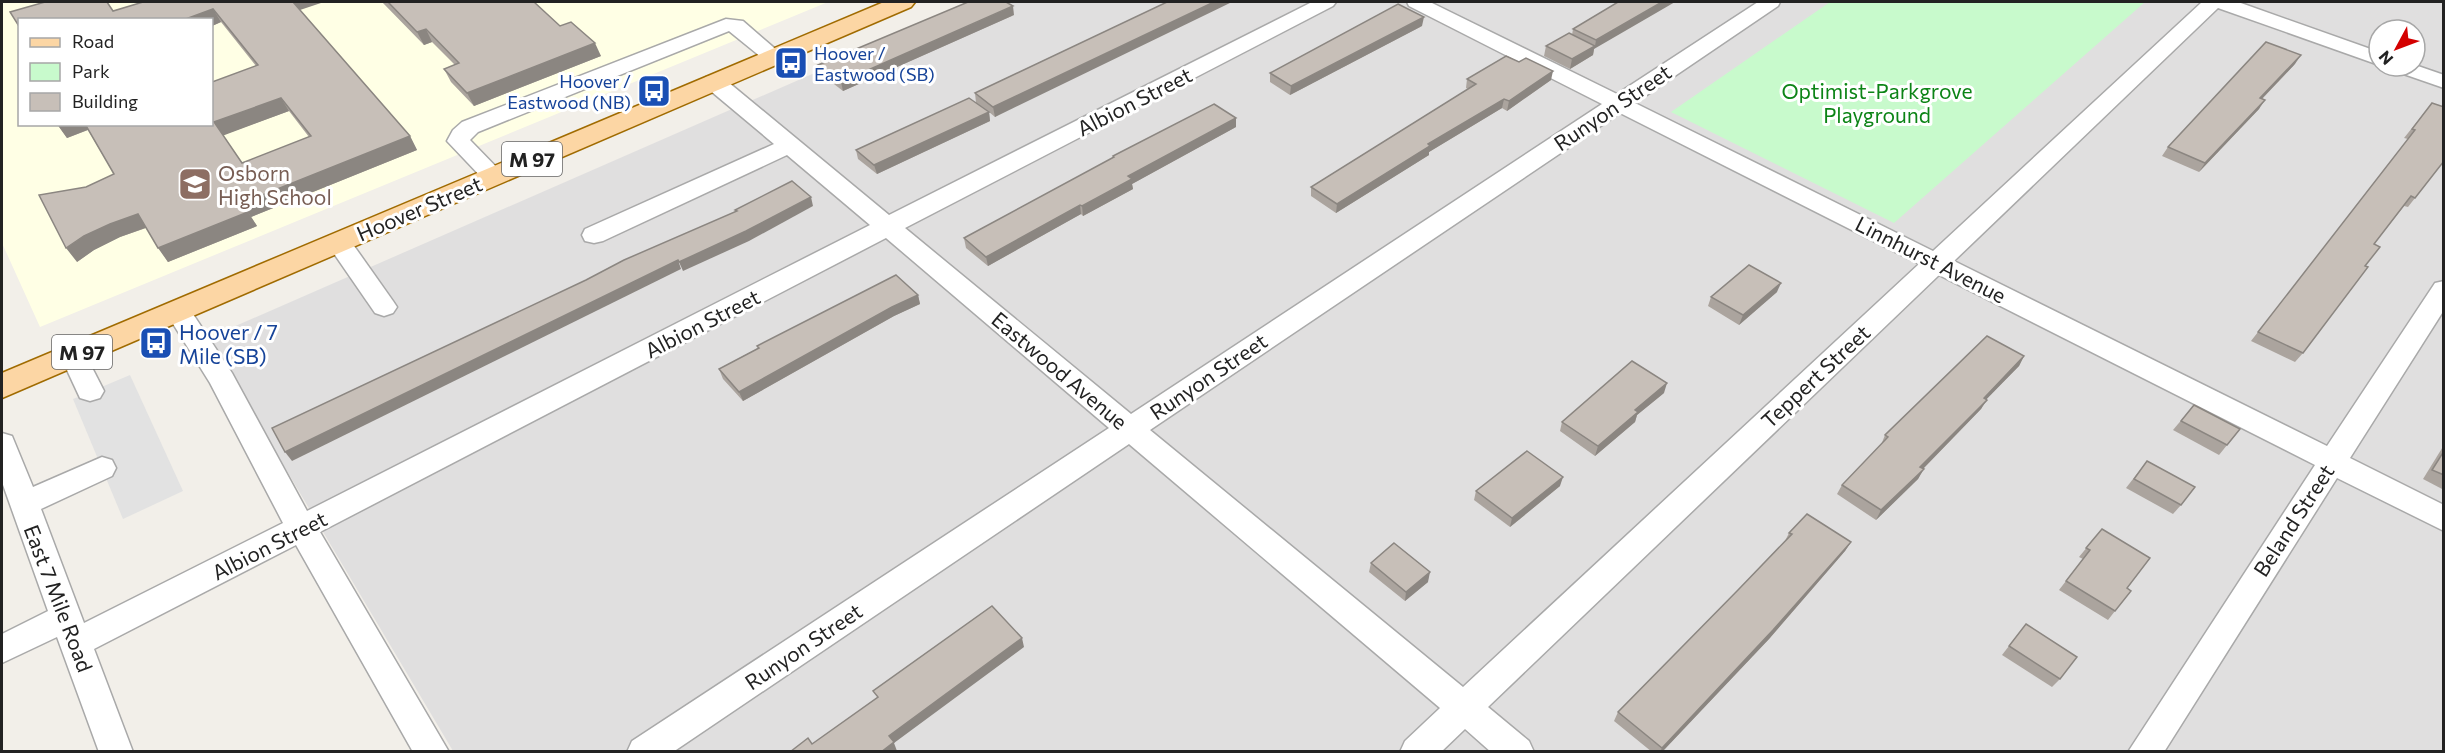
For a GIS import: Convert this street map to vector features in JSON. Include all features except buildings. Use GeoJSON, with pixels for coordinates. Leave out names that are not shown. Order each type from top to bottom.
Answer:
{"type":"FeatureCollection","features":[{"type":"Feature","properties":{"kind":"main road","name":"Hoover Street"},"geometry":{"type":"LineString","coordinates":[[2,386],[903,2]]}},
{"type":"Feature","properties":{"kind":"street","name":"Albion Street"},"geometry":{"type":"LineString","coordinates":[[2,649],[71,630],[301,528],[1326,2]]}},
{"type":"Feature","properties":{"kind":"street","name":"Linnhurst Avenue"},"geometry":{"type":"LineString","coordinates":[[1416,2],[1619,102],[2444,519]]}},
{"type":"Feature","properties":{"kind":"street","name":"Runyon Street"},"geometry":{"type":"LineString","coordinates":[[644,752],[1771,2]]}},
{"type":"Feature","properties":{"kind":"street","name":"Teppert Street"},"geometry":{"type":"LineString","coordinates":[[1417,752],[2214,2]]}},
{"type":"Feature","properties":{"kind":"street"},"geometry":{"type":"LineString","coordinates":[[2221,2],[2367,55]]}},
{"type":"Feature","properties":{"kind":"street"},"geometry":{"type":"LineString","coordinates":[[493,176],[458,141],[470,127],[726,25],[736,25],[774,57]]}},
{"type":"Feature","properties":{"kind":"street"},"geometry":{"type":"LineString","coordinates":[[2427,76],[2444,82]]}},
{"type":"Feature","properties":{"kind":"street","name":"Eastwood Avenue"},"geometry":{"type":"LineString","coordinates":[[714,82],[1517,752]]}},
{"type":"Feature","properties":{"kind":"street"},"geometry":{"type":"LineString","coordinates":[[594,235],[790,145]]}},
{"type":"Feature","properties":{"kind":"street"},"geometry":{"type":"LineString","coordinates":[[338,242],[384,307]]}},
{"type":"Feature","properties":{"kind":"street","name":"Beland Street"},"geometry":{"type":"LineString","coordinates":[[2145,752],[2444,289]]}},
{"type":"Feature","properties":{"kind":"street"},"geometry":{"type":"LineString","coordinates":[[178,311],[222,380],[301,528],[432,752]]}},
{"type":"Feature","properties":{"kind":"street"},"geometry":{"type":"LineString","coordinates":[[73,355],[90,392]]}},
{"type":"Feature","properties":{"kind":"street","name":"East 7 Mile Road"},"geometry":{"type":"LineString","coordinates":[[2,444],[116,752]]}},
{"type":"Feature","properties":{"kind":"street"},"geometry":{"type":"LineString","coordinates":[[24,504],[102,468]]}},
{"type":"Feature","properties":{"kind":"shaded area","name":"Osborn High School"},"geometry":{"type":"Polygon","coordinates":[[[2,2],[828,2],[40,327],[2,243],[2,2]]]}},
{"type":"Feature","properties":{"kind":"shaded area"},"geometry":{"type":"Polygon","coordinates":[[[977,2],[2443,2],[2443,751],[453,751],[208,338],[977,2]]]}},
{"type":"Feature","properties":{"kind":"shaded area"},"geometry":{"type":"Polygon","coordinates":[[[130,375],[183,491],[123,519],[73,399],[130,375]]]}},
{"type":"Feature","properties":{"kind":"green space","name":"Optimist-Parkgrove Playground"},"geometry":{"type":"Polygon","coordinates":[[[1830,2],[2145,2],[1894,223],[1671,112],[1830,2]]]}},
{"type":"Feature","properties":{"kind":"place","name":"Hoover / Eastwood (SB)"},"geometry":{"type":"Point","coordinates":[791,63]}},
{"type":"Feature","properties":{"kind":"place","name":"Hoover / Eastwood (NB)"},"geometry":{"type":"Point","coordinates":[654,91]}},
{"type":"Feature","properties":{"kind":"place","name":"Osborn High School"},"geometry":{"type":"Point","coordinates":[195,184]}},
{"type":"Feature","properties":{"kind":"place","name":"Hoover / 7 Mile (SB)"},"geometry":{"type":"Point","coordinates":[156,343]}}]}
